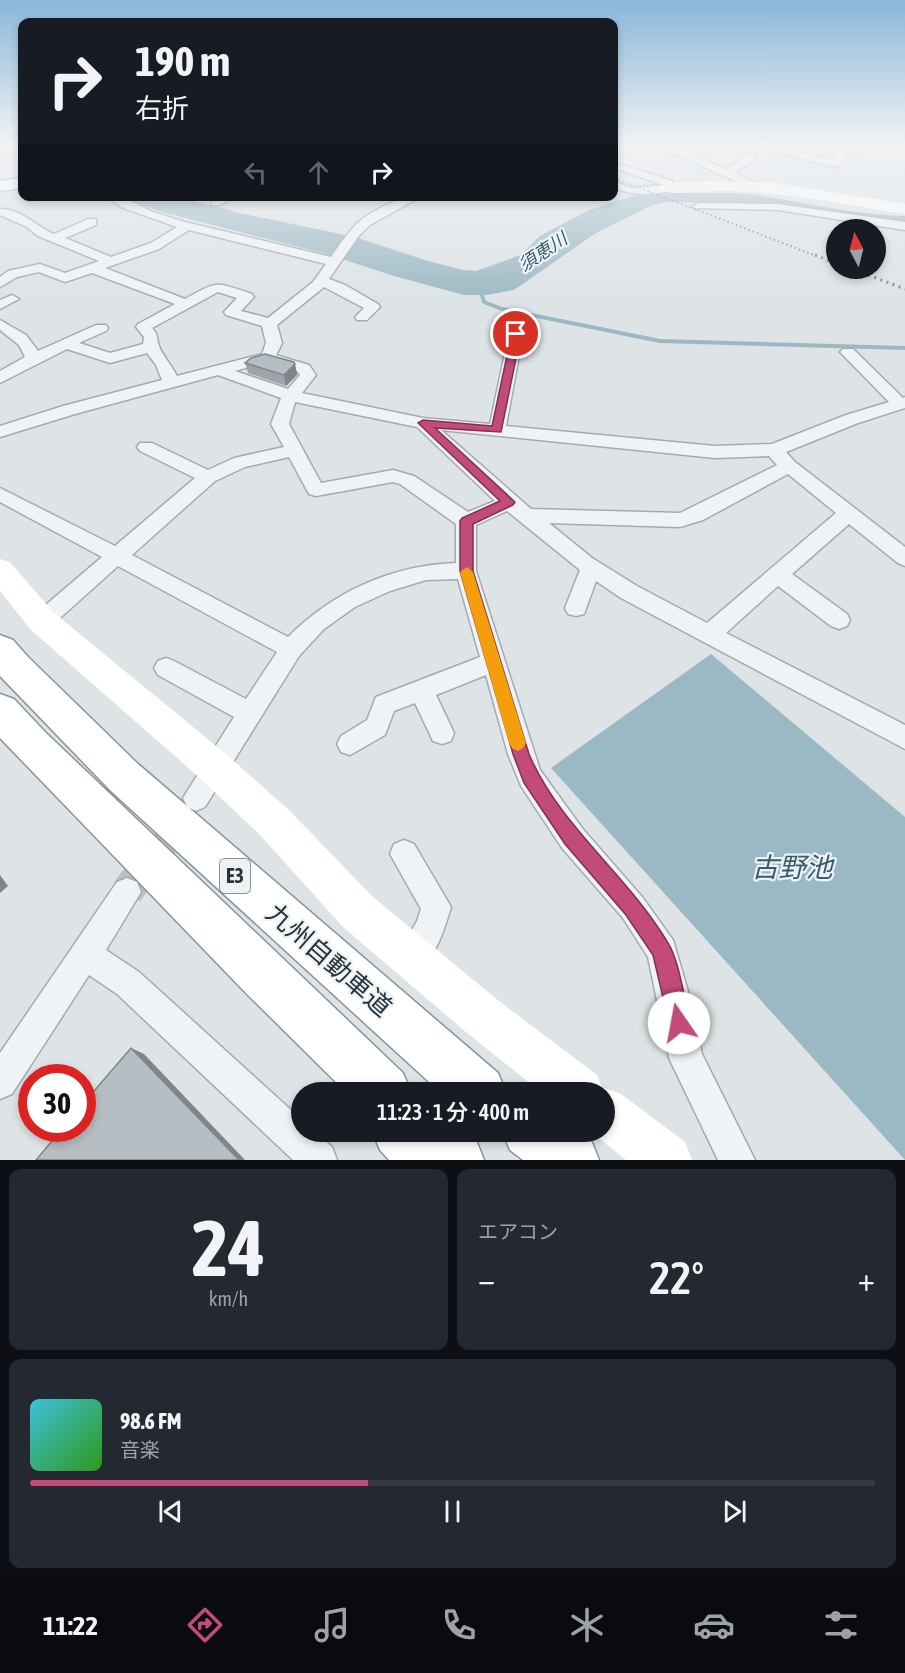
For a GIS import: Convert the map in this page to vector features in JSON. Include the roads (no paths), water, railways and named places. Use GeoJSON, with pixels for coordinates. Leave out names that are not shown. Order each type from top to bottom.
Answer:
{"type":"FeatureCollection","features":[{"type":"Feature","properties":{"kind":"main road","name":"九州自動車道"},"geometry":{"type":"LineString","coordinates":[[0,650],[15,668],[124,777],[468,1082]]}},
{"type":"Feature","properties":{"kind":"main road","name":"E3"},"geometry":{"type":"LineString","coordinates":[[0,711],[39,753],[261,974],[374,1082]]}},
{"type":"Feature","properties":{"kind":"main road"},"geometry":{"type":"LineString","coordinates":[[261,974],[307,1038],[350,1082]]}},
{"type":"Feature","properties":{"kind":"main road"},"geometry":{"type":"LineString","coordinates":[[410,1142],[427,1160]]}},
{"type":"Feature","properties":{"kind":"main road"},"geometry":{"type":"LineString","coordinates":[[437,1142],[456,1160]]}},
{"type":"Feature","properties":{"kind":"main road"},"geometry":{"type":"LineString","coordinates":[[536,1142],[556,1160]]}},
{"type":"Feature","properties":{"kind":"main road"},"geometry":{"type":"LineString","coordinates":[[545,1142],[571,1160]]}},
{"type":"Feature","properties":{"kind":"street"},"geometry":{"type":"LineString","coordinates":[[824,196],[902,219]]}},
{"type":"Feature","properties":{"kind":"street"},"geometry":{"type":"LineString","coordinates":[[118,201],[126,207],[189,225],[337,261]]}},
{"type":"Feature","properties":{"kind":"street"},"geometry":{"type":"LineString","coordinates":[[216,203],[220,201]]}},
{"type":"Feature","properties":{"kind":"street"},"geometry":{"type":"LineString","coordinates":[[269,324],[321,281],[354,234],[366,222],[407,201]]}},
{"type":"Feature","properties":{"kind":"street"},"geometry":{"type":"LineString","coordinates":[[699,206],[786,208],[902,219]]}},
{"type":"Feature","properties":{"kind":"street"},"geometry":{"type":"LineString","coordinates":[[3,212],[31,224],[42,233],[57,237],[112,262]]}},
{"type":"Feature","properties":{"kind":"street"},"geometry":{"type":"LineString","coordinates":[[57,237],[92,222]]}},
{"type":"Feature","properties":{"kind":"street"},"geometry":{"type":"LineString","coordinates":[[0,283],[12,274],[40,267],[65,278],[155,246],[189,225]]}},
{"type":"Feature","properties":{"kind":"street"},"geometry":{"type":"LineString","coordinates":[[92,268],[187,304]]}},
{"type":"Feature","properties":{"kind":"street"},"geometry":{"type":"LineString","coordinates":[[321,281],[340,288],[373,307],[362,316]]}},
{"type":"Feature","properties":{"kind":"street"},"geometry":{"type":"LineString","coordinates":[[171,383],[164,364],[151,347],[151,336],[143,327],[217,287],[247,297],[231,312],[259,318],[269,324],[274,343],[268,357]]}},
{"type":"Feature","properties":{"kind":"street"},"geometry":{"type":"LineString","coordinates":[[0,292],[12,299],[0,305]]}},
{"type":"Feature","properties":{"kind":"street"},"geometry":{"type":"LineString","coordinates":[[0,324],[25,341],[32,351],[33,359]]}},
{"type":"Feature","properties":{"kind":"street"},"geometry":{"type":"LineString","coordinates":[[0,378],[33,359],[101,328]]}},
{"type":"Feature","properties":{"kind":"street"},"geometry":{"type":"LineString","coordinates":[[497,430],[516,334]]}},
{"type":"Feature","properties":{"kind":"street"},"geometry":{"type":"LineString","coordinates":[[66,344],[110,358],[151,347]]}},
{"type":"Feature","properties":{"kind":"street"},"geometry":{"type":"LineString","coordinates":[[218,370],[290,396],[423,423],[715,452],[774,450],[852,418],[902,403],[848,352]]}},
{"type":"Feature","properties":{"kind":"street"},"geometry":{"type":"LineString","coordinates":[[0,432],[69,410],[268,357],[303,368],[308,375],[284,406],[280,424],[316,490],[393,476],[407,480],[466,521],[517,509],[680,520],[789,466]]}},
{"type":"Feature","properties":{"kind":"street"},"geometry":{"type":"LineString","coordinates":[[423,423],[517,509],[591,567],[629,592],[905,738]]}},
{"type":"Feature","properties":{"kind":"street"},"geometry":{"type":"LineString","coordinates":[[146,447],[208,477]]}},
{"type":"Feature","properties":{"kind":"street"},"geometry":{"type":"LineString","coordinates":[[42,621],[208,477],[240,462],[294,450]]}},
{"type":"Feature","properties":{"kind":"street"},"geometry":{"type":"LineString","coordinates":[[774,450],[789,466],[905,558]]}},
{"type":"Feature","properties":{"kind":"street"},"geometry":{"type":"LineString","coordinates":[[0,494],[291,649]]}},
{"type":"Feature","properties":{"kind":"street"},"geometry":{"type":"LineString","coordinates":[[709,634],[849,513]]}},
{"type":"Feature","properties":{"kind":"street"},"geometry":{"type":"LineString","coordinates":[[466,521],[466,571],[530,777],[572,838],[633,908],[662,951],[676,1005],[686,1058],[737,1160]]}},
{"type":"Feature","properties":{"kind":"street"},"geometry":{"type":"LineString","coordinates":[[576,608],[591,567]]}},
{"type":"Feature","properties":{"kind":"street"},"geometry":{"type":"LineString","coordinates":[[0,570],[42,621],[205,782],[274,822],[358,912],[483,1017],[567,1082]]}},
{"type":"Feature","properties":{"kind":"street"},"geometry":{"type":"LineString","coordinates":[[205,782],[291,649],[315,623],[347,601],[383,585],[426,572],[466,571]]}},
{"type":"Feature","properties":{"kind":"street"},"geometry":{"type":"LineString","coordinates":[[778,575],[839,620]]}},
{"type":"Feature","properties":{"kind":"street"},"geometry":{"type":"LineString","coordinates":[[350,744],[376,727],[386,704],[494,662]]}},
{"type":"Feature","properties":{"kind":"street"},"geometry":{"type":"LineString","coordinates":[[166,668],[249,713]]}},
{"type":"Feature","properties":{"kind":"street"},"geometry":{"type":"LineString","coordinates":[[421,690],[442,733]]}},
{"type":"Feature","properties":{"kind":"street"},"geometry":{"type":"LineString","coordinates":[[404,854],[436,907],[430,928],[412,957]]}},
{"type":"Feature","properties":{"kind":"street"},"geometry":{"type":"LineString","coordinates":[[0,1082],[127,892]]}},
{"type":"Feature","properties":{"kind":"street"},"geometry":{"type":"LineString","coordinates":[[86,954],[128,983],[319,1160]]}},
{"type":"Feature","properties":{"kind":"street"},"geometry":{"type":"LineString","coordinates":[[615,1120],[667,1160]]}},
{"type":"Feature","properties":{"kind":"water","name":"須恵川"},"geometry":{"type":"Polygon","coordinates":[[[632,196],[764,196],[852,211],[905,216],[905,223],[773,203],[668,202],[652,205],[596,233],[514,290],[486,295],[464,295],[323,253],[162,212],[132,201],[194,201],[355,237],[428,261],[476,271],[521,255],[540,236],[587,211],[632,196]]]}},
{"type":"Feature","properties":{"kind":"water","name":"古野池"},"geometry":{"type":"Polygon","coordinates":[[[711,654],[905,817],[905,1160],[551,768],[711,654]]]}},
{"type":"Feature","properties":{"kind":"waterway"},"geometry":{"type":"LineString","coordinates":[[480,289],[484,302],[502,309],[660,341],[905,348]]}},
{"type":"Feature","properties":{"kind":"tunnel"},"geometry":{"type":"LineString","coordinates":[[163,843],[182,817]]}},
{"type":"Feature","properties":{"kind":"tunnel"},"geometry":{"type":"LineString","coordinates":[[127,892],[164,841]]}},
{"type":"Feature","properties":{"kind":"railway"},"geometry":{"type":"LineString","coordinates":[[661,196],[819,257]]}},
{"type":"Feature","properties":{"kind":"railway"},"geometry":{"type":"LineString","coordinates":[[815,255],[826,260]]}},
{"type":"Feature","properties":{"kind":"railway"},"geometry":{"type":"LineString","coordinates":[[879,279],[905,289]]}}]}
